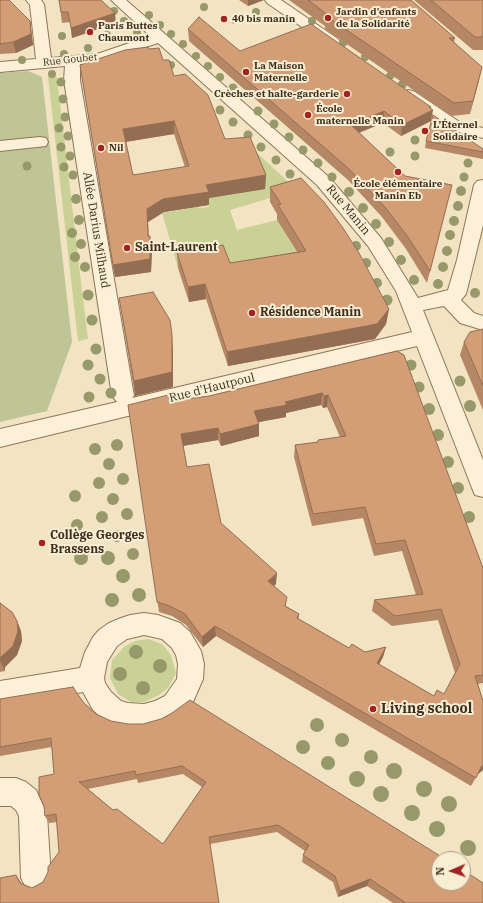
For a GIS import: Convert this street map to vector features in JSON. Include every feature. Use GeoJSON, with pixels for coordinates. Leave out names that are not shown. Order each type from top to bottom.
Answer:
{"type":"FeatureCollection","features":[{"type":"Feature","properties":{"kind":"street"},"geometry":{"type":"LineString","coordinates":[[33,0],[37,4],[44,63]]}},
{"type":"Feature","properties":{"kind":"street","name":"Rue Manin"},"geometry":{"type":"LineString","coordinates":[[118,0],[323,181],[375,242],[405,290],[483,488]]}},
{"type":"Feature","properties":{"kind":"street"},"geometry":{"type":"LineString","coordinates":[[272,0],[344,50]]}},
{"type":"Feature","properties":{"kind":"street","name":"Rue Goubet"},"geometry":{"type":"LineString","coordinates":[[0,67],[99,58],[160,37]]}},
{"type":"Feature","properties":{"kind":"street","name":"Allée Darius Milhaud"},"geometry":{"type":"LineString","coordinates":[[73,65],[72,80],[123,396]]}},
{"type":"Feature","properties":{"kind":"street"},"geometry":{"type":"LineString","coordinates":[[397,86],[456,127],[483,133]]}},
{"type":"Feature","properties":{"kind":"street"},"geometry":{"type":"LineString","coordinates":[[0,146],[40,142]]}},
{"type":"Feature","properties":{"kind":"street"},"geometry":{"type":"LineString","coordinates":[[412,306],[449,298],[456,294],[459,287],[483,185]]}},
{"type":"Feature","properties":{"kind":"street"},"geometry":{"type":"LineString","coordinates":[[449,298],[467,318],[483,323]]}},
{"type":"Feature","properties":{"kind":"street","name":"Rue d'Hautpoul"},"geometry":{"type":"LineString","coordinates":[[0,438],[424,337]]}},
{"type":"Feature","properties":{"kind":"street"},"geometry":{"type":"LineString","coordinates":[[0,693],[91,678]]}},
{"type":"Feature","properties":{"kind":"street"},"geometry":{"type":"LineString","coordinates":[[0,792],[16,792],[26,800],[33,814],[36,878]]}},
{"type":"Feature","properties":{"kind":"green space"},"geometry":{"type":"Polygon","coordinates":[[[28,71],[42,77],[72,342],[47,411],[0,422],[0,73],[28,71]]]}},
{"type":"Feature","properties":{"kind":"green space"},"geometry":{"type":"Polygon","coordinates":[[[48,77],[57,77],[88,339],[78,341],[48,77]]]}},
{"type":"Feature","properties":{"kind":"green space"},"geometry":{"type":"Polygon","coordinates":[[[253,149],[297,190],[230,210],[237,230],[277,220],[297,253],[345,341],[178,268],[162,213],[198,207],[209,207],[207,198],[241,193],[253,149]]]}},
{"type":"Feature","properties":{"kind":"green space"},"geometry":{"type":"Polygon","coordinates":[[[148,639],[162,644],[171,655],[176,673],[168,688],[159,695],[144,702],[131,702],[118,694],[110,678],[112,660],[125,646],[135,641],[148,639]]]}},
{"type":"Feature","properties":{"kind":"building"},"geometry":{"type":"Polygon","coordinates":[[[0,0],[9,0],[30,21],[31,34],[13,42],[0,44],[0,0]]]}},
{"type":"Feature","properties":{"kind":"building"},"geometry":{"type":"Polygon","coordinates":[[[59,0],[101,0],[115,13],[71,28],[68,12],[61,12],[59,0]]]}},
{"type":"Feature","properties":{"kind":"building"},"geometry":{"type":"Polygon","coordinates":[[[308,0],[411,0],[455,38],[449,38],[482,67],[473,101],[454,103],[326,16],[328,15],[308,0]]]}},
{"type":"Feature","properties":{"kind":"building"},"geometry":{"type":"Polygon","coordinates":[[[431,0],[483,0],[483,37],[475,37],[431,0]]]}},
{"type":"Feature","properties":{"kind":"building"},"geometry":{"type":"Polygon","coordinates":[[[199,17],[240,51],[311,24],[431,107],[429,107],[433,110],[402,125],[384,111],[351,125],[405,176],[452,185],[430,271],[408,237],[384,206],[349,169],[188,29],[199,17]]]}},
{"type":"Feature","properties":{"kind":"building"},"geometry":{"type":"Polygon","coordinates":[[[148,47],[149,49],[159,48],[163,60],[169,60],[174,76],[185,74],[208,95],[225,139],[250,137],[266,175],[206,185],[209,192],[163,199],[147,209],[148,236],[150,236],[150,259],[113,265],[80,65],[125,50],[148,47]],[[174,121],[123,129],[133,175],[189,166],[174,121]]]}},
{"type":"Feature","properties":{"kind":"building"},"geometry":{"type":"Polygon","coordinates":[[[433,115],[483,149],[483,152],[426,141],[433,115]]]}},
{"type":"Feature","properties":{"kind":"building"},"geometry":{"type":"Polygon","coordinates":[[[301,178],[324,202],[343,228],[359,253],[389,309],[377,324],[227,352],[205,284],[188,287],[177,253],[223,245],[230,263],[306,251],[278,205],[281,204],[270,187],[301,178]]]}},
{"type":"Feature","properties":{"kind":"building"},"geometry":{"type":"Polygon","coordinates":[[[153,292],[170,320],[172,335],[172,372],[134,381],[119,298],[153,292]]]}},
{"type":"Feature","properties":{"kind":"building"},"geometry":{"type":"Polygon","coordinates":[[[483,329],[483,386],[464,342],[470,332],[483,329]]]}},
{"type":"Feature","properties":{"kind":"building"},"geometry":{"type":"Polygon","coordinates":[[[397,351],[404,355],[483,568],[483,675],[475,676],[483,701],[483,765],[476,778],[215,626],[202,637],[185,614],[170,606],[157,602],[128,405],[172,394],[172,401],[209,396],[397,351]],[[322,393],[285,402],[287,405],[254,411],[259,424],[220,434],[218,428],[181,434],[187,467],[209,464],[221,523],[277,573],[268,581],[287,597],[285,606],[299,614],[297,618],[349,648],[352,644],[365,652],[386,647],[377,663],[434,696],[437,690],[444,694],[460,664],[441,609],[395,616],[374,600],[423,594],[405,540],[376,544],[365,507],[313,514],[295,445],[346,436],[328,395],[324,396],[322,393]]]}},
{"type":"Feature","properties":{"kind":"building"},"geometry":{"type":"Polygon","coordinates":[[[0,603],[12,612],[17,621],[18,631],[13,646],[0,658],[0,603]]]}},
{"type":"Feature","properties":{"kind":"building"},"geometry":{"type":"Polygon","coordinates":[[[73,687],[83,702],[96,714],[111,721],[128,724],[143,724],[161,719],[190,700],[432,851],[431,891],[471,891],[471,875],[483,883],[483,903],[406,903],[370,879],[340,891],[335,876],[303,855],[309,845],[278,825],[209,837],[219,903],[0,903],[0,878],[16,875],[20,883],[32,888],[43,882],[48,872],[48,867],[59,852],[56,814],[45,816],[44,806],[39,795],[39,777],[54,774],[51,738],[0,747],[0,699],[73,687]],[[182,766],[136,775],[135,771],[79,782],[113,810],[117,809],[163,844],[206,782],[182,766]]]}},
{"type":"Feature","properties":{"kind":"place","name":"Jardin d'enfants de la Solidarité"},"geometry":{"type":"Point","coordinates":[328,18]}},
{"type":"Feature","properties":{"kind":"place","name":"40 bis manin"},"geometry":{"type":"Point","coordinates":[224,19]}},
{"type":"Feature","properties":{"kind":"place","name":"Paris Buttes Chaumont"},"geometry":{"type":"Point","coordinates":[90,32]}},
{"type":"Feature","properties":{"kind":"place","name":"La Maison Maternelle"},"geometry":{"type":"Point","coordinates":[246,72]}},
{"type":"Feature","properties":{"kind":"place","name":"Crèches et halte-garderie"},"geometry":{"type":"Point","coordinates":[347,94]}},
{"type":"Feature","properties":{"kind":"place","name":"École maternelle Manin"},"geometry":{"type":"Point","coordinates":[308,115]}},
{"type":"Feature","properties":{"kind":"place","name":"L’Éternel Solidaire"},"geometry":{"type":"Point","coordinates":[425,131]}},
{"type":"Feature","properties":{"kind":"place","name":"Nil"},"geometry":{"type":"Point","coordinates":[101,148]}},
{"type":"Feature","properties":{"kind":"place","name":"École élémentaire Manin Eb"},"geometry":{"type":"Point","coordinates":[398,172]}},
{"type":"Feature","properties":{"kind":"place","name":"Saint-Laurent"},"geometry":{"type":"Point","coordinates":[127,248]}},
{"type":"Feature","properties":{"kind":"place","name":"Résidence Manin"},"geometry":{"type":"Point","coordinates":[252,313]}},
{"type":"Feature","properties":{"kind":"place","name":"Collège Georges Brassens"},"geometry":{"type":"Point","coordinates":[42,543]}},
{"type":"Feature","properties":{"kind":"place","name":"Living school"},"geometry":{"type":"Point","coordinates":[373,709]}}]}
